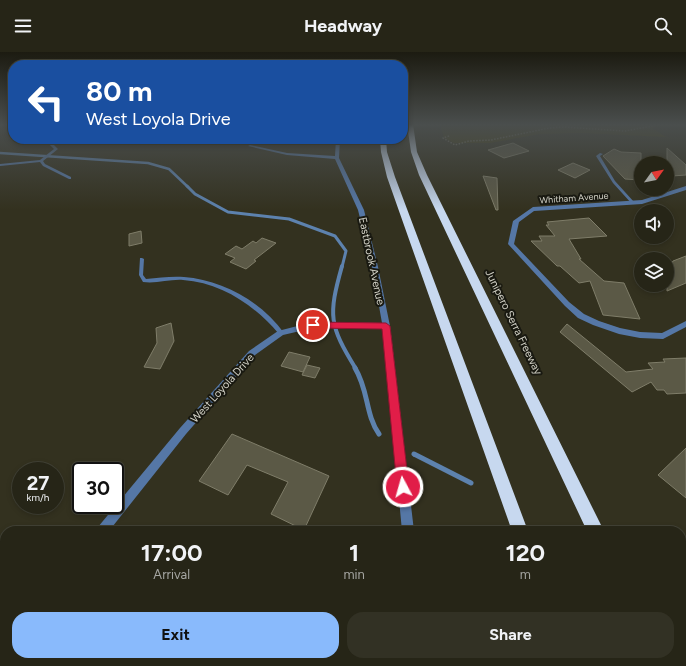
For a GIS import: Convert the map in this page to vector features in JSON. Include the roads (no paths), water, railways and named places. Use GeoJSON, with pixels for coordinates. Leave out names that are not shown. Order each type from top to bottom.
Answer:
{"type":"FeatureCollection","features":[{"type":"Feature","properties":{"kind":"highway"},"geometry":{"type":"LineString","coordinates":[[384,153],[391,177],[518,526]]}},
{"type":"Feature","properties":{"kind":"highway","name":"Junipero Serra Freeway"},"geometry":{"type":"LineString","coordinates":[[414,153],[423,175],[594,526]]}},
{"type":"Feature","properties":{"kind":"street"},"geometry":{"type":"LineString","coordinates":[[281,153],[336,158],[337,153]]}},
{"type":"Feature","properties":{"kind":"street","name":"Eastbrook Avenue"},"geometry":{"type":"LineString","coordinates":[[336,158],[361,210],[375,267],[386,326],[407,526]]}},
{"type":"Feature","properties":{"kind":"street","name":"Whitham Avenue"},"geometry":{"type":"LineString","coordinates":[[686,188],[642,202],[533,209],[516,221],[511,244],[567,304],[581,316],[596,323],[619,331],[640,335],[663,336],[686,324]]}},
{"type":"Feature","properties":{"kind":"street","name":"West Loyola Drive"},"geometry":{"type":"LineString","coordinates":[[106,526],[183,431],[252,353],[281,333],[313,325],[386,326]]}},
{"type":"Feature","properties":{"kind":"lane"},"geometry":{"type":"LineString","coordinates":[[0,165],[41,161],[51,153]]}},
{"type":"Feature","properties":{"kind":"lane"},"geometry":{"type":"LineString","coordinates":[[601,154],[598,156],[608,174],[633,203]]}},
{"type":"Feature","properties":{"kind":"lane"},"geometry":{"type":"LineString","coordinates":[[41,161],[44,165],[70,178]]}},
{"type":"Feature","properties":{"kind":"lane"},"geometry":{"type":"LineString","coordinates":[[142,260],[141,275],[145,281],[183,278],[214,283],[243,298],[268,317],[281,333]]}},
{"type":"Feature","properties":{"kind":"waterway"},"geometry":{"type":"LineString","coordinates":[[0,153],[148,163],[169,169],[188,187]]}},
{"type":"Feature","properties":{"kind":"waterway"},"geometry":{"type":"LineString","coordinates":[[188,187],[195,194],[228,212],[289,219],[335,236],[346,251],[342,267]]}},
{"type":"Feature","properties":{"kind":"waterway"},"geometry":{"type":"LineString","coordinates":[[342,266],[334,297],[334,320],[340,341],[356,369]]}},
{"type":"Feature","properties":{"kind":"waterway"},"geometry":{"type":"LineString","coordinates":[[355,368],[363,385],[371,418],[379,434]]}},
{"type":"Feature","properties":{"kind":"waterway"},"geometry":{"type":"LineString","coordinates":[[414,454],[471,483]]}}]}
